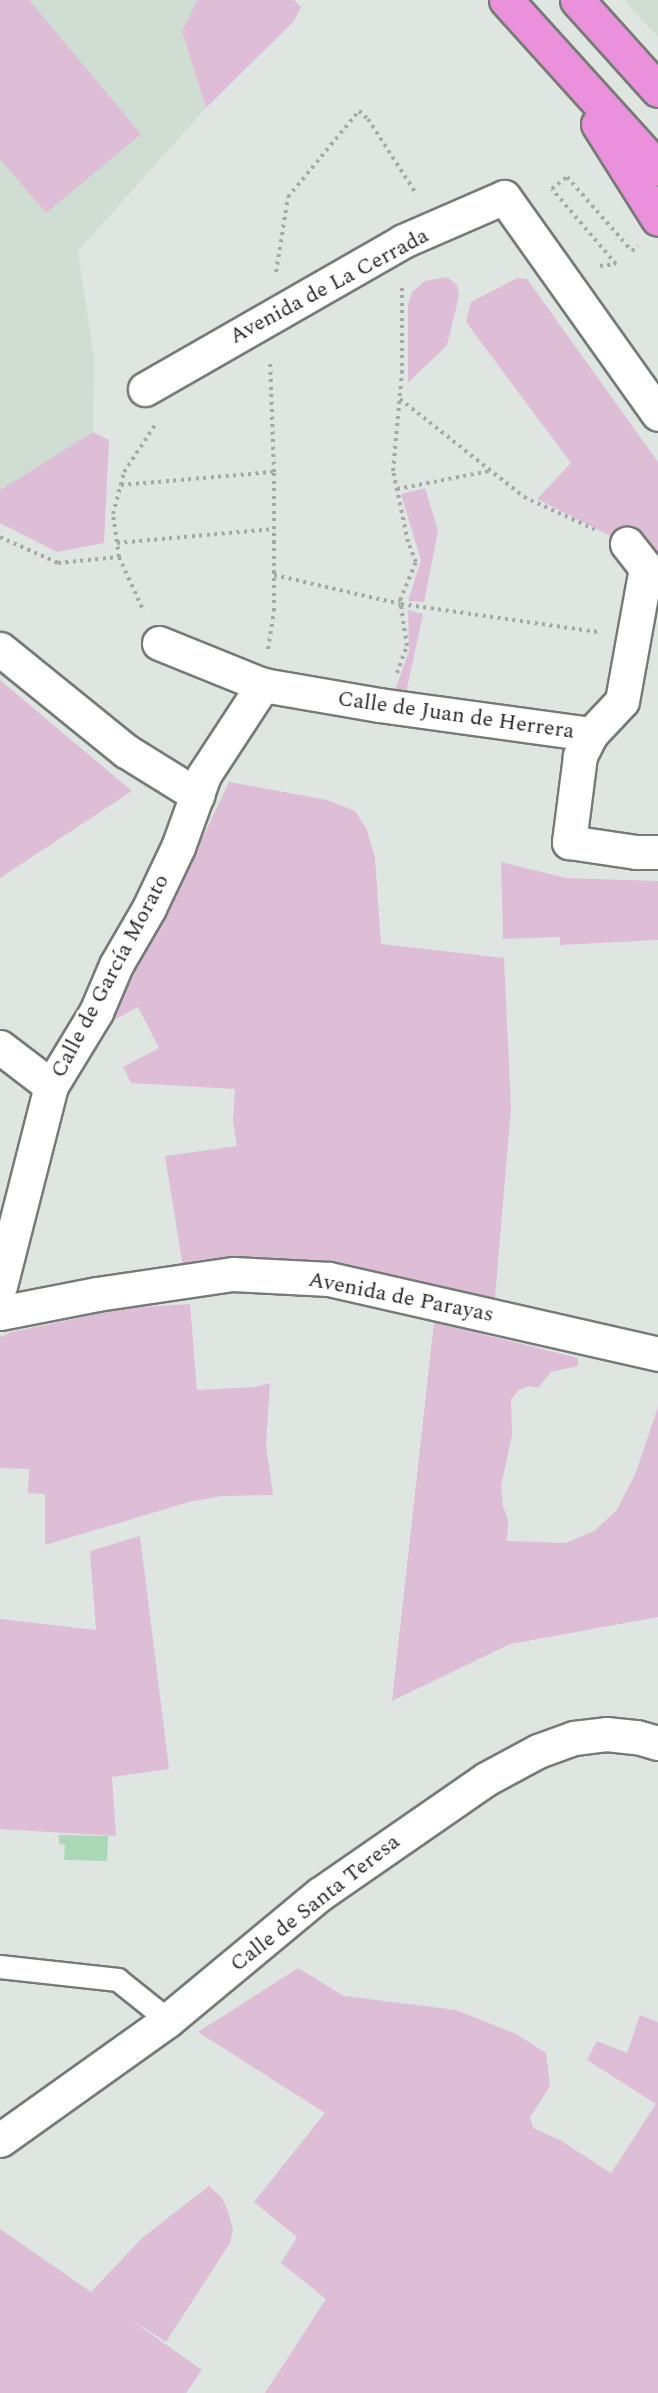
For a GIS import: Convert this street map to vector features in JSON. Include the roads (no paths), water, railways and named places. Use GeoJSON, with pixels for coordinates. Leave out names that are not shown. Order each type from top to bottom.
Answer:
{"type":"FeatureCollection","features":[{"type":"Feature","properties":{"kind":"highway"},"geometry":{"type":"LineString","coordinates":[[506,0],[658,168]]}},
{"type":"Feature","properties":{"kind":"highway"},"geometry":{"type":"LineString","coordinates":[[578,0],[658,90]]}},
{"type":"Feature","properties":{"kind":"highway"},"geometry":{"type":"LineString","coordinates":[[559,58],[658,219]]}},
{"type":"Feature","properties":{"kind":"street","name":"Avenida de La Cerrada"},"geometry":{"type":"LineString","coordinates":[[145,389],[403,241],[504,197],[658,414]]}},
{"type":"Feature","properties":{"kind":"street"},"geometry":{"type":"LineString","coordinates":[[591,734],[622,701],[646,568],[627,544]]}},
{"type":"Feature","properties":{"kind":"street","name":"Calle de Juan de Herrera"},"geometry":{"type":"LineString","coordinates":[[159,643],[263,685],[379,705],[591,734],[580,756],[569,842],[636,852],[658,852]]}},
{"type":"Feature","properties":{"kind":"street"},"geometry":{"type":"LineString","coordinates":[[0,649],[126,751],[197,795]]}},
{"type":"Feature","properties":{"kind":"street","name":"Calle de García Morato"},"geometry":{"type":"LineString","coordinates":[[0,1286],[51,1086],[96,1012],[116,965],[149,908],[178,847],[204,775],[263,685]]}},
{"type":"Feature","properties":{"kind":"street"},"geometry":{"type":"LineString","coordinates":[[0,1047],[51,1086]]}},
{"type":"Feature","properties":{"kind":"street","name":"Avenida de Parayas"},"geometry":{"type":"LineString","coordinates":[[0,1313],[86,1295],[233,1274],[318,1278],[658,1354]]}},
{"type":"Feature","properties":{"kind":"street","name":"Calle de Santa Teresa"},"geometry":{"type":"LineString","coordinates":[[0,2140],[168,2020],[320,1894],[486,1779],[538,1751],[574,1738],[606,1734],[637,1737],[658,1743]]}},
{"type":"Feature","properties":{"kind":"lane"},"geometry":{"type":"LineString","coordinates":[[0,1967],[118,1980],[168,2020]]}}]}
